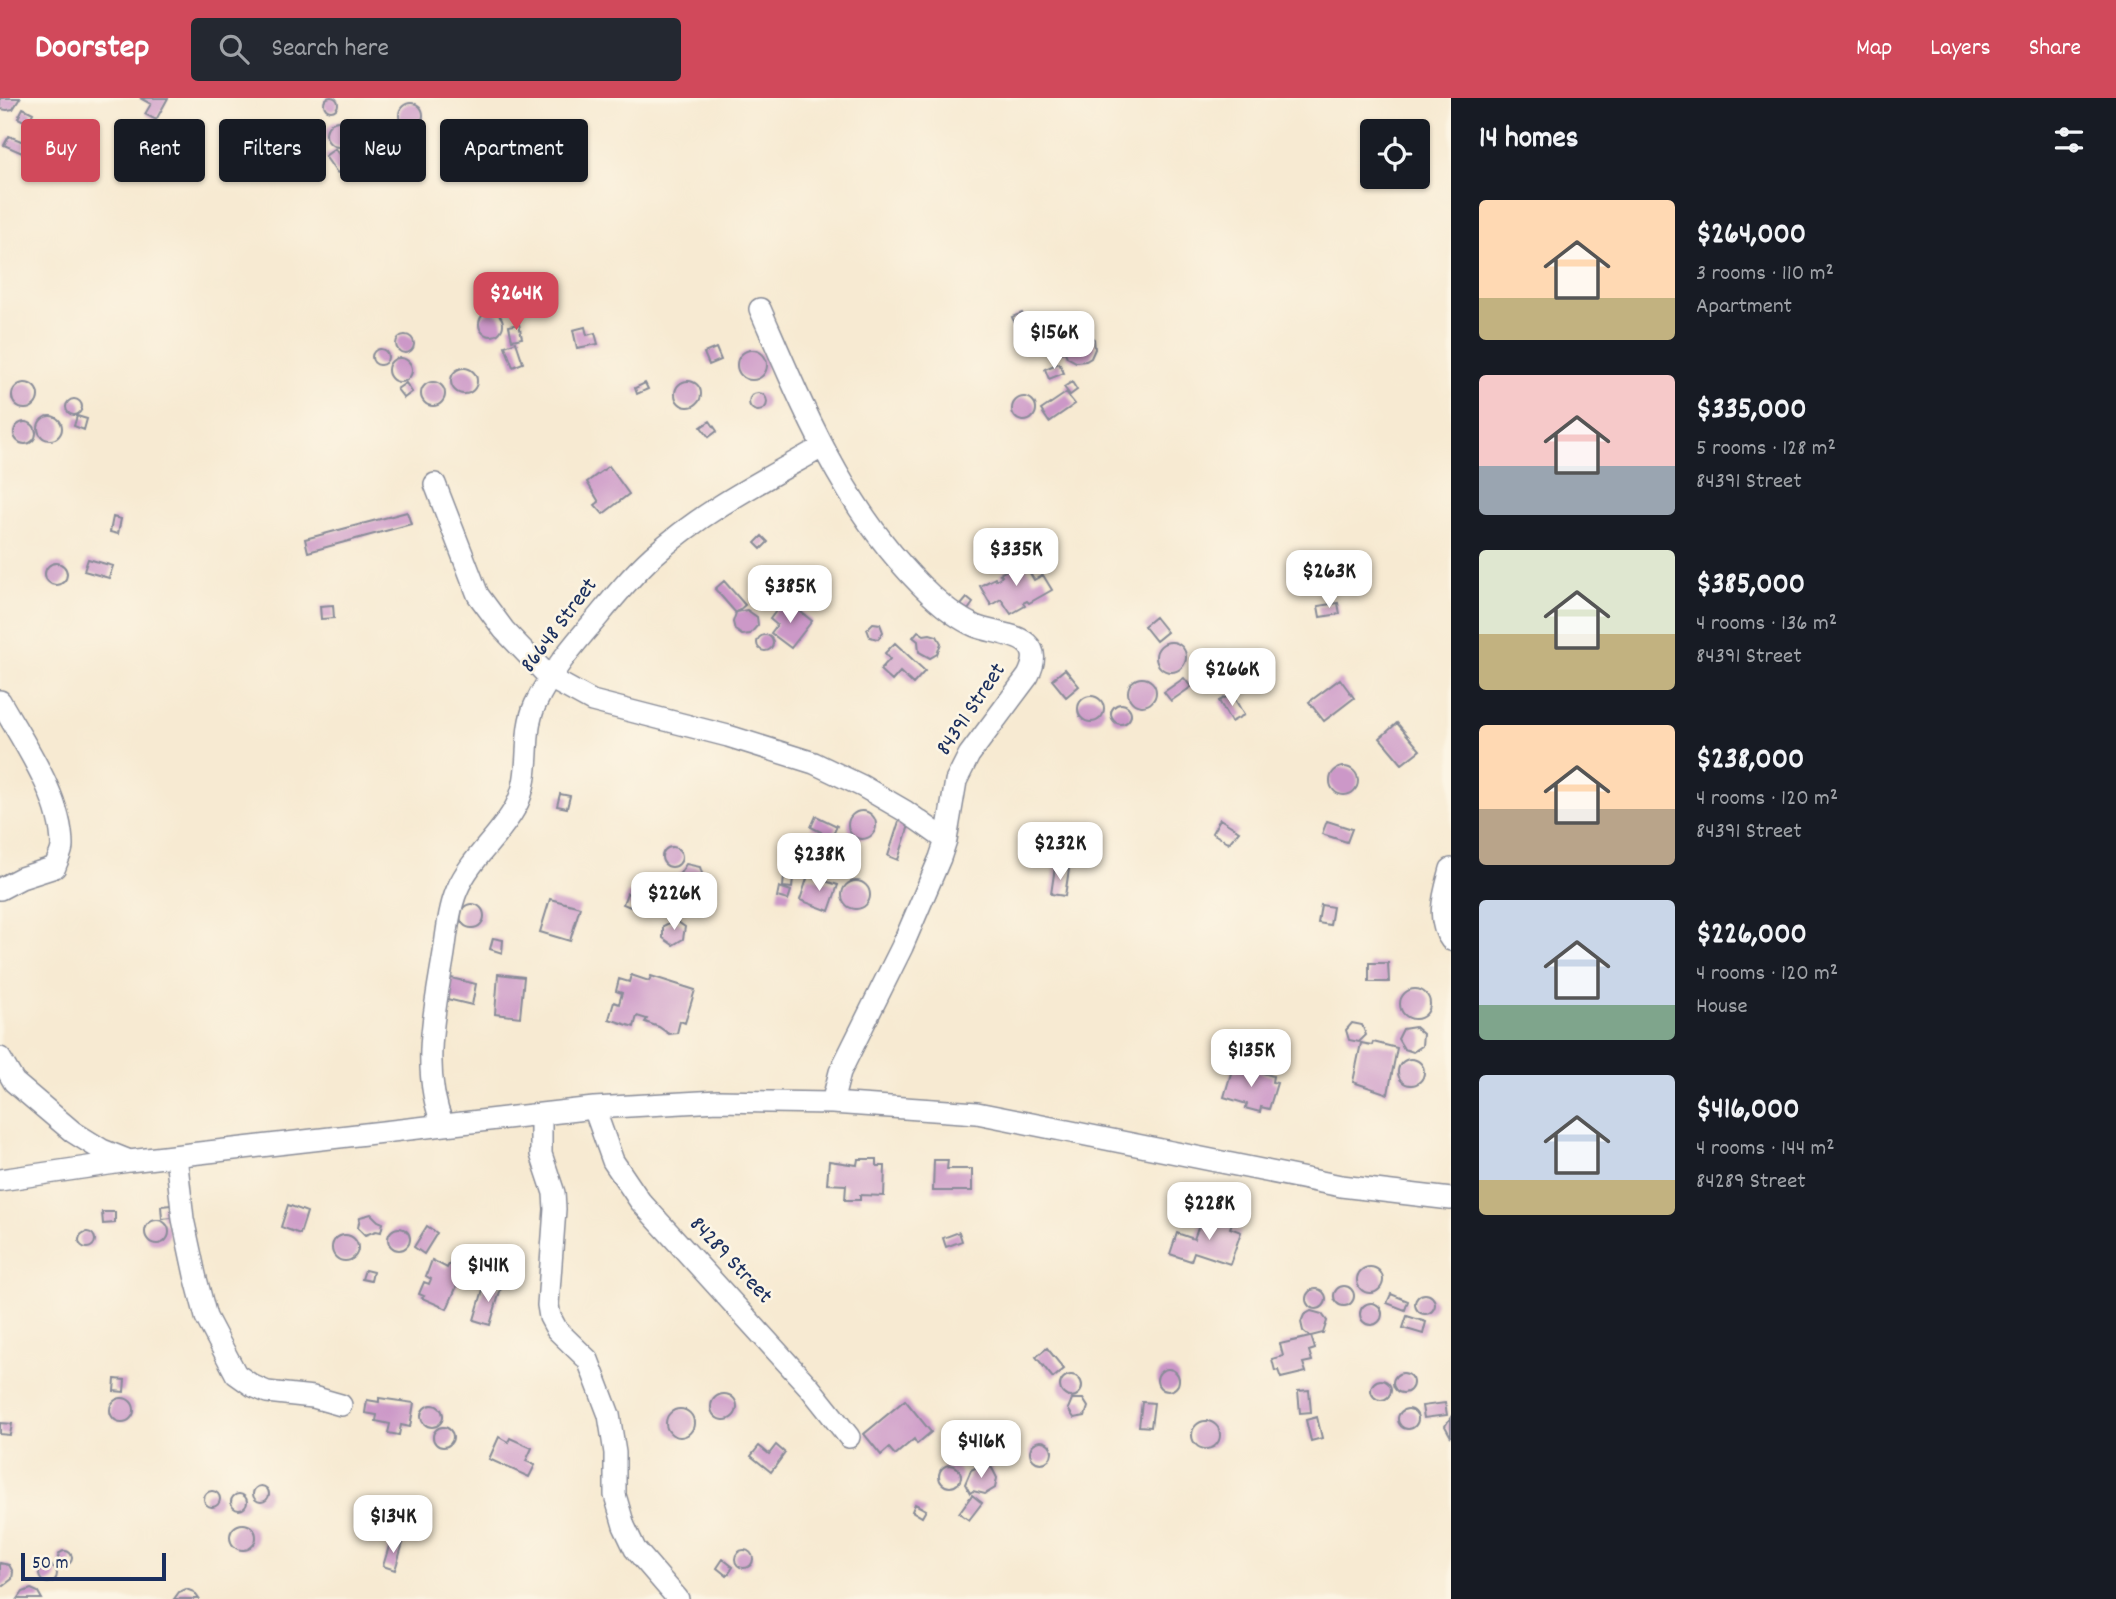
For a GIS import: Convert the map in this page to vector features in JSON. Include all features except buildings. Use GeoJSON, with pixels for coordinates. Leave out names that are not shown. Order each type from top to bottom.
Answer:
{"type":"FeatureCollection","features":[{"type":"Feature","properties":{"kind":"street","name":"84391 Street"},"geometry":{"type":"LineString","coordinates":[[760,309],[822,447],[870,526],[898,562],[933,597],[974,625],[1015,636],[1032,650],[1033,667],[1028,676],[975,746],[956,781],[946,840],[928,888],[840,1072],[832,1103]]}},
{"type":"Feature","properties":{"kind":"street","name":"86648 Street"},"geometry":{"type":"LineString","coordinates":[[443,1125],[437,1112],[430,1051],[450,916],[456,891],[468,870],[516,807],[525,783],[532,712],[550,678],[587,628],[659,550],[705,516],[822,447]]}},
{"type":"Feature","properties":{"kind":"street"},"geometry":{"type":"LineString","coordinates":[[435,484],[478,595],[504,630],[550,678],[592,701],[728,736],[814,763],[894,804],[946,840]]}},
{"type":"Feature","properties":{"kind":"street"},"geometry":{"type":"LineString","coordinates":[[0,701],[41,775],[58,819],[62,849],[55,867],[21,878],[0,889]]}},
{"type":"Feature","properties":{"kind":"street"},"geometry":{"type":"LineString","coordinates":[[1451,869],[1443,906],[1442,926],[1451,940]]}},
{"type":"Feature","properties":{"kind":"street"},"geometry":{"type":"LineString","coordinates":[[0,1058],[13,1082],[73,1132],[102,1150],[129,1161]]}},
{"type":"Feature","properties":{"kind":"street"},"geometry":{"type":"LineString","coordinates":[[0,1180],[129,1161],[594,1108],[718,1101],[832,1103],[977,1113],[1341,1186],[1451,1199]]}},
{"type":"Feature","properties":{"kind":"street","name":"84289 Street"},"geometry":{"type":"LineString","coordinates":[[594,1108],[613,1161],[640,1201],[810,1388],[849,1437]]}},
{"type":"Feature","properties":{"kind":"street"},"geometry":{"type":"LineString","coordinates":[[541,1114],[541,1154],[554,1193],[555,1209],[548,1305],[550,1317],[557,1330],[588,1360],[606,1405],[615,1453],[615,1495],[624,1526],[635,1549],[678,1599]]}},
{"type":"Feature","properties":{"kind":"street"},"geometry":{"type":"LineString","coordinates":[[176,1156],[183,1219],[206,1317],[236,1374],[267,1392],[313,1397],[341,1405]]}}]}
